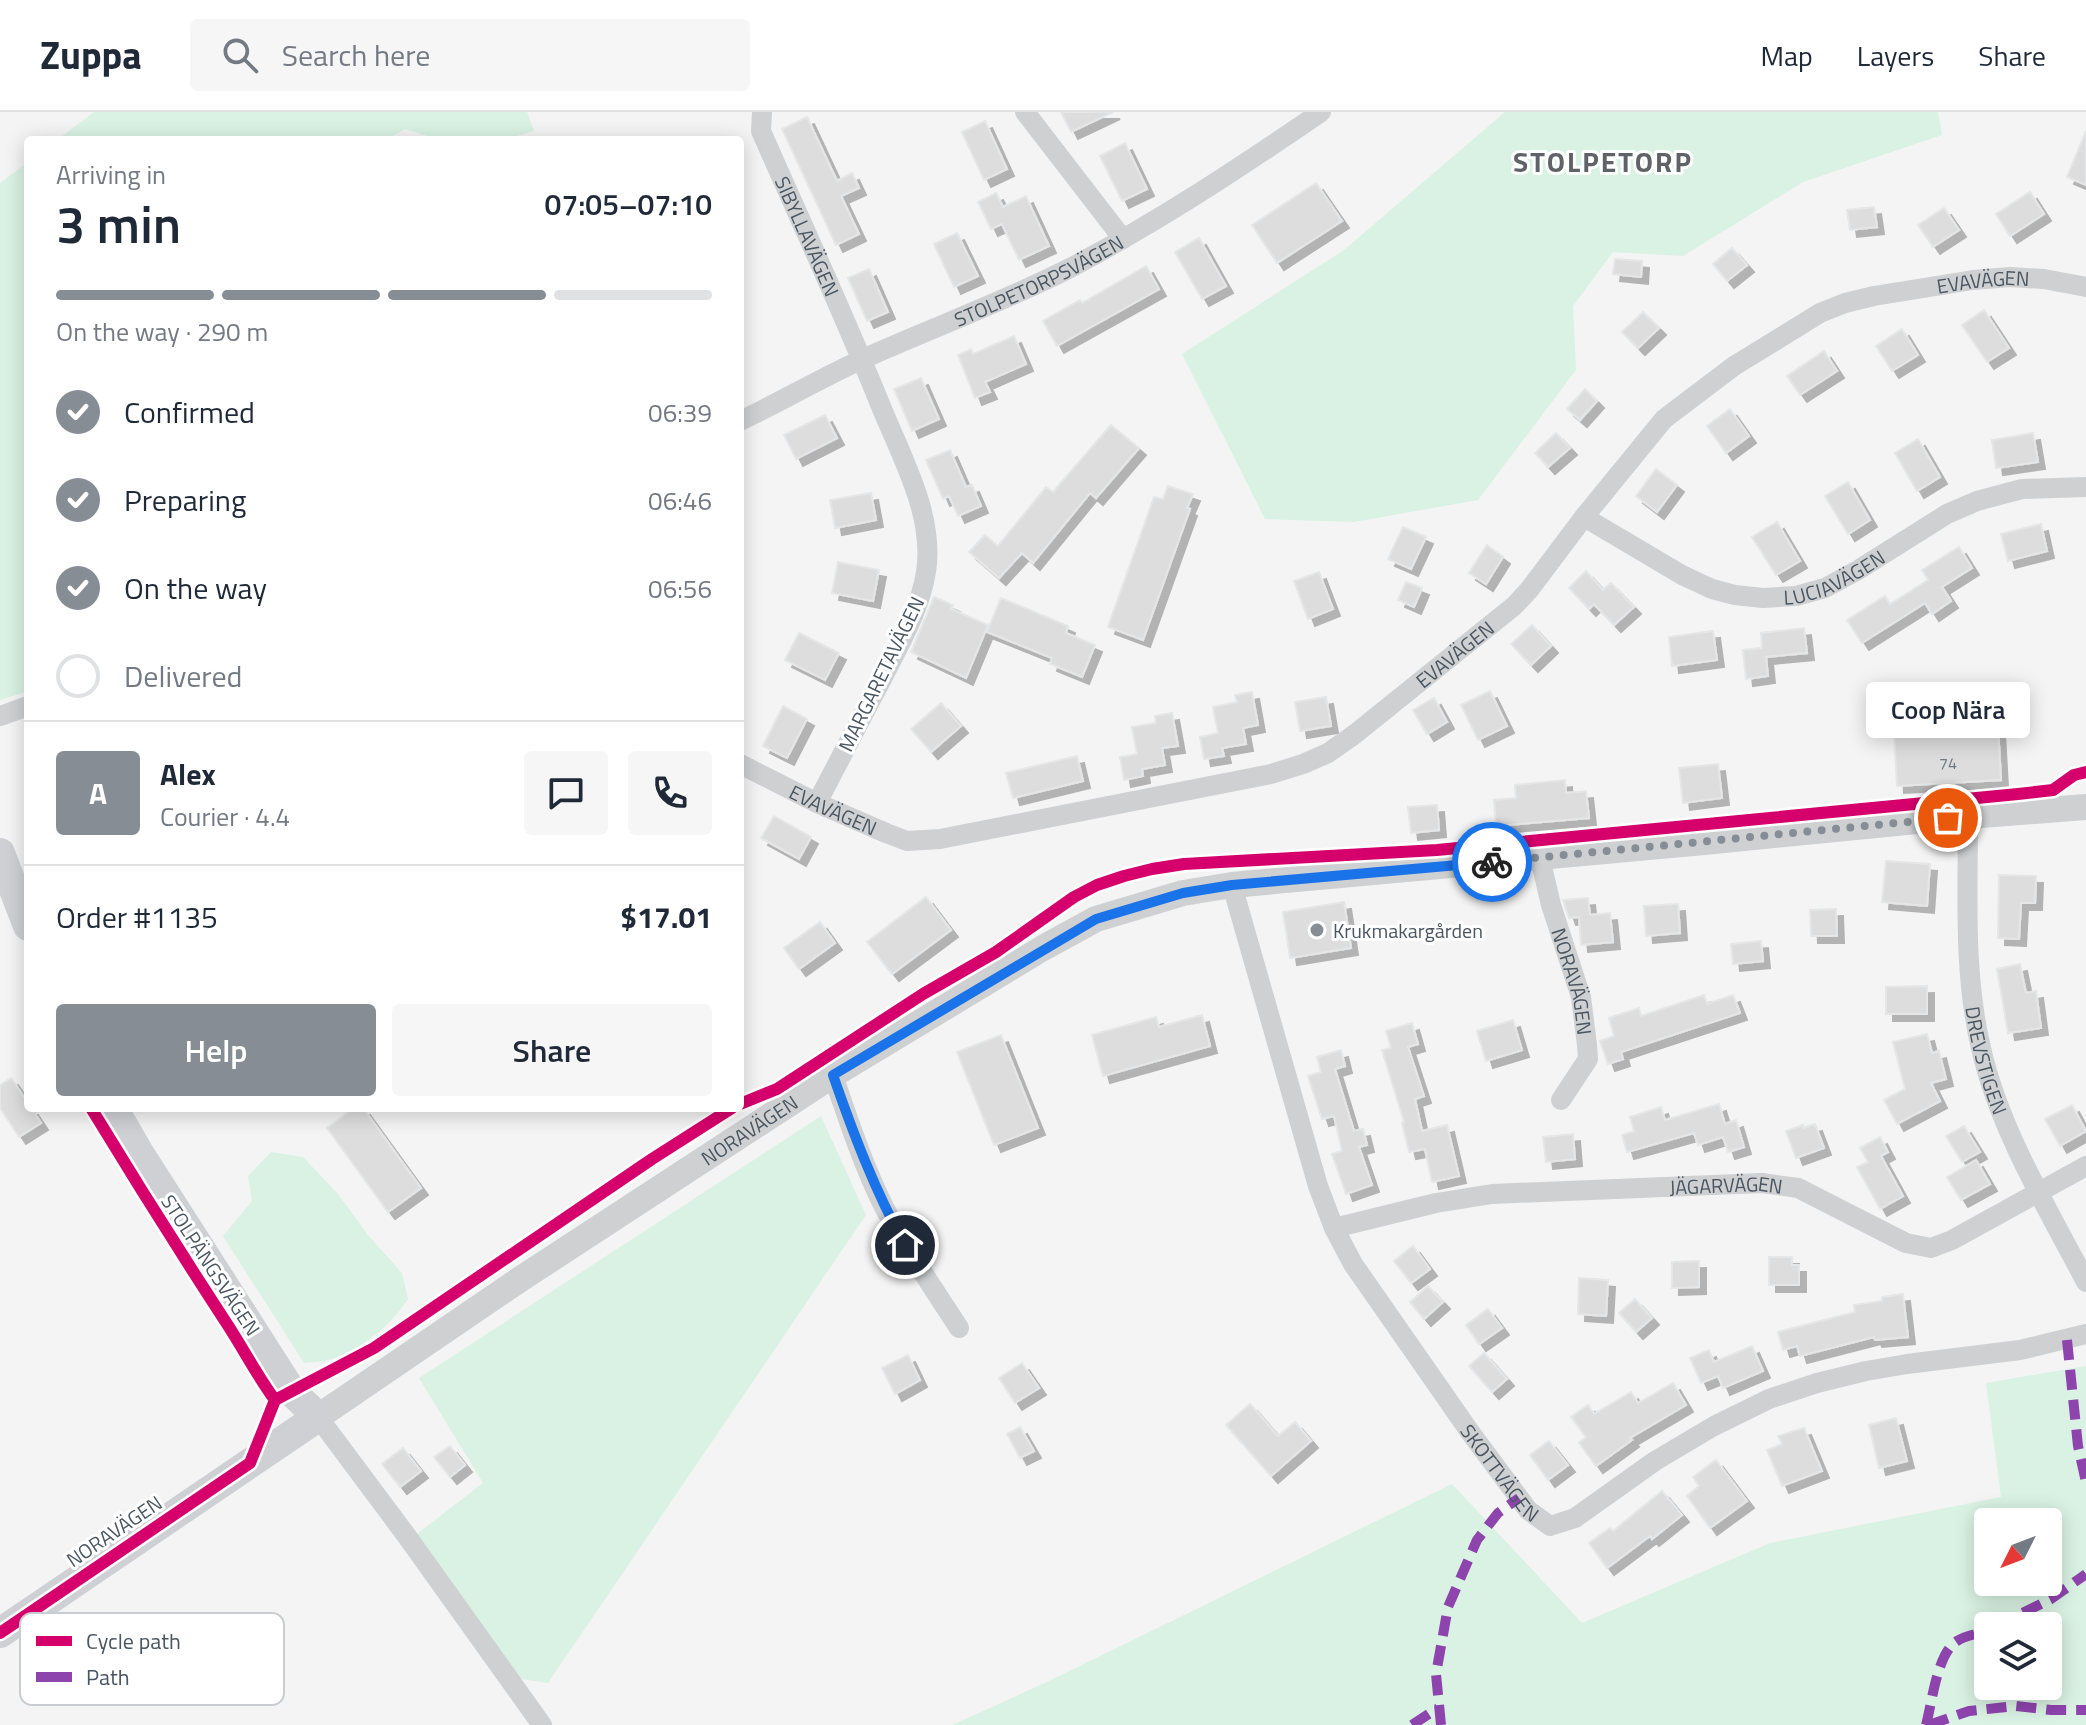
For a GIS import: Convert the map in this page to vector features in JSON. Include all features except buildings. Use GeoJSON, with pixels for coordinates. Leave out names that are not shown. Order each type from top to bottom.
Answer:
{"type":"FeatureCollection","features":[{"type":"Feature","properties":{"kind":"main road"},"geometry":{"type":"LineString","coordinates":[[0,853],[24,916]]}},
{"type":"Feature","properties":{"kind":"main road","name":"STOLPÄNGSVÄGEN"},"geometry":{"type":"LineString","coordinates":[[115,1112],[292,1392],[318,1417]]}},
{"type":"Feature","properties":{"kind":"main road","name":"NORAVÄGEN"},"geometry":{"type":"LineString","coordinates":[[29,1613],[318,1417]]}},
{"type":"Feature","properties":{"kind":"main road","name":"NORAVÄGEN"},"geometry":{"type":"LineString","coordinates":[[0,1633],[20,1619]]}},
{"type":"Feature","properties":{"kind":"street","name":"SIBYLLAVÄGEN"},"geometry":{"type":"LineString","coordinates":[[762,112],[761,131],[862,359]]}},
{"type":"Feature","properties":{"kind":"street"},"geometry":{"type":"LineString","coordinates":[[1025,112],[1123,239]]}},
{"type":"Feature","properties":{"kind":"street","name":"STOLPETORPSVÄGEN"},"geometry":{"type":"LineString","coordinates":[[744,419],[862,359],[1070,268],[1230,173],[1321,112]]}},
{"type":"Feature","properties":{"kind":"street","name":"EVAVÄGEN"},"geometry":{"type":"LineString","coordinates":[[744,766],[817,803],[907,841],[940,839],[1271,774],[1303,764],[1328,753],[1355,734],[1514,606],[1664,419],[1734,366],[1820,313],[1874,296],[1973,280],[2010,277],[2044,279],[2086,287]]}},
{"type":"Feature","properties":{"kind":"street","name":"MARGARETAVÄGEN"},"geometry":{"type":"LineString","coordinates":[[817,803],[904,636],[920,598],[926,570],[924,520],[862,359]]}},
{"type":"Feature","properties":{"kind":"street","name":"LUCIAVÄGEN"},"geometry":{"type":"LineString","coordinates":[[1584,517],[1682,575],[1712,589],[1763,598],[1796,596],[1825,588],[1947,514],[1977,501],[2022,489],[2086,487]]}},
{"type":"Feature","properties":{"kind":"street"},"geometry":{"type":"LineString","coordinates":[[0,716],[24,707]]}},
{"type":"Feature","properties":{"kind":"street","name":"NORAVÄGEN"},"geometry":{"type":"LineString","coordinates":[[318,1417],[519,1280],[833,1075],[1096,919],[1183,893],[1232,885],[2086,807]]}},
{"type":"Feature","properties":{"kind":"street","name":"DREVSTIGEN"},"geometry":{"type":"LineString","coordinates":[[1968,816],[1969,960],[1981,1048],[2007,1127],[2086,1282]]}},
{"type":"Feature","properties":{"kind":"street","name":"NORAVÄGEN"},"geometry":{"type":"LineString","coordinates":[[1540,858],[1551,905],[1581,997],[1587,1045],[1588,1059],[1561,1100]]}},
{"type":"Feature","properties":{"kind":"street","name":"SKOTTVÄGEN"},"geometry":{"type":"LineString","coordinates":[[1232,885],[1318,1186],[1334,1228],[1353,1264],[1470,1432],[1528,1510],[1550,1526],[1575,1518],[1655,1461],[1714,1426],[1769,1399],[1866,1371],[2020,1350],[2086,1334]]}},
{"type":"Feature","properties":{"kind":"street"},"geometry":{"type":"LineString","coordinates":[[833,1075],[883,1204],[905,1245],[959,1328]]}},
{"type":"Feature","properties":{"kind":"street","name":"JÄGARVÄGEN"},"geometry":{"type":"LineString","coordinates":[[1334,1228],[1436,1203],[1492,1194],[1762,1183],[1798,1188],[1906,1243],[1931,1248],[1952,1240],[2086,1166]]}},
{"type":"Feature","properties":{"kind":"street"},"geometry":{"type":"LineString","coordinates":[[318,1417],[542,1725]]}},
{"type":"Feature","properties":{"kind":"green space"},"geometry":{"type":"Polygon","coordinates":[[[94,112],[527,112],[534,131],[517,136],[427,136],[405,129],[393,136],[62,136],[94,112]]]}},
{"type":"Feature","properties":{"kind":"green space"},"geometry":{"type":"Polygon","coordinates":[[[1505,112],[1938,112],[1942,135],[1803,182],[1683,256],[1613,252],[1573,306],[1576,370],[1478,500],[1354,522],[1265,519],[1182,354],[1344,250],[1505,112]]]}},
{"type":"Feature","properties":{"kind":"green space"},"geometry":{"type":"Polygon","coordinates":[[[24,165],[24,692],[0,700],[0,183],[24,165]]]}},
{"type":"Feature","properties":{"kind":"green space"},"geometry":{"type":"Polygon","coordinates":[[[821,1116],[866,1215],[548,1683],[516,1678],[413,1537],[483,1483],[419,1378],[821,1116]]]}},
{"type":"Feature","properties":{"kind":"green space"},"geometry":{"type":"Polygon","coordinates":[[[271,1152],[303,1157],[338,1194],[368,1235],[402,1273],[408,1299],[401,1309],[366,1341],[346,1353],[320,1362],[304,1363],[223,1236],[252,1201],[248,1176],[271,1152]]]}},
{"type":"Feature","properties":{"kind":"green space"},"geometry":{"type":"Polygon","coordinates":[[[2086,1366],[2086,1725],[952,1725],[1047,1682],[1452,1484],[1582,1623],[1770,1543],[2001,1497],[1986,1383],[2086,1366]]]}},
{"type":"Feature","properties":{"kind":"marked path"},"geometry":{"type":"LineString","coordinates":[[2067,1340],[2078,1446],[2086,1482]]}},
{"type":"Feature","properties":{"kind":"marked path"},"geometry":{"type":"LineString","coordinates":[[1441,1725],[1436,1674],[1448,1607],[1477,1540],[1498,1513],[1519,1498]]}},
{"type":"Feature","properties":{"kind":"marked path"},"geometry":{"type":"LineString","coordinates":[[2025,1612],[2051,1599],[2086,1574]]}},
{"type":"Feature","properties":{"kind":"marked path"},"geometry":{"type":"LineString","coordinates":[[1926,1725],[1945,1656],[1957,1641],[1974,1635]]}},
{"type":"Feature","properties":{"kind":"marked path"},"geometry":{"type":"LineString","coordinates":[[1929,1725],[1969,1711],[2016,1706],[2086,1710]]}},
{"type":"Feature","properties":{"kind":"marked path"},"geometry":{"type":"LineString","coordinates":[[1412,1725],[1438,1708]]}},
{"type":"Feature","properties":{"kind":"cycle path"},"geometry":{"type":"LineString","coordinates":[[744,1102],[777,1089],[923,994],[996,952],[1074,897],[1097,885],[1152,869],[1184,864],[1437,850],[2018,794],[2053,790],[2074,775],[2086,772]]}},
{"type":"Feature","properties":{"kind":"cycle path"},"geometry":{"type":"LineString","coordinates":[[93,1112],[275,1400]]}},
{"type":"Feature","properties":{"kind":"cycle path"},"geometry":{"type":"LineString","coordinates":[[29,1613],[250,1463],[275,1400],[374,1348],[726,1112]]}},
{"type":"Feature","properties":{"kind":"cycle path"},"geometry":{"type":"LineString","coordinates":[[0,1633],[20,1619]]}},
{"type":"Feature","properties":{"kind":"way so far"},"geometry":{"type":"LineString","coordinates":[[1492,862],[1948,818]]}},
{"type":"Feature","properties":{"kind":"place","name":"Coop Nära"},"geometry":{"type":"Point","coordinates":[1948,818]}},
{"type":"Feature","properties":{"kind":"place","name":"Krukmakargården"},"geometry":{"type":"Point","coordinates":[1317,930]}},
{"type":"Feature","properties":{"kind":"district","name":"STOLPETORP"},"geometry":{"type":"Point","coordinates":[1603,161]}},
{"type":"Feature","properties":{"kind":"route"},"geometry":{"type":"LineString","coordinates":[[905,1245],[883,1204],[833,1075],[1096,919],[1183,893],[1232,885],[1492,862]]}}]}
